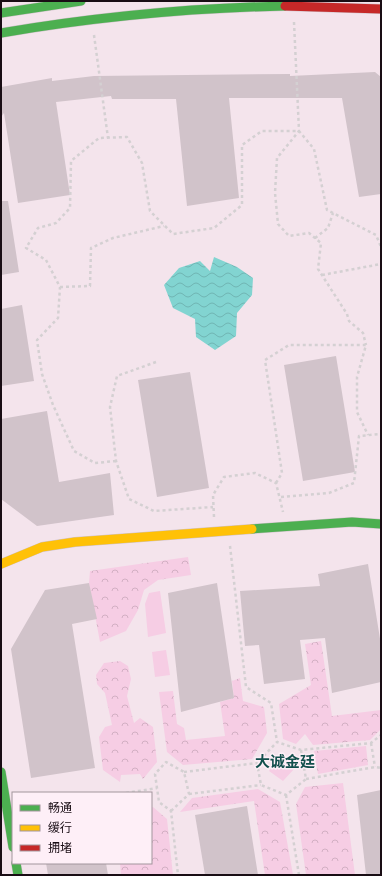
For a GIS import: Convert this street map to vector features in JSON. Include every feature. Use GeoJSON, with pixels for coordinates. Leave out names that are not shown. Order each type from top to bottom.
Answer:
{"type":"FeatureCollection","features":[{"type":"Feature","properties":{"kind":"street"},"geometry":{"type":"LineString","coordinates":[[1,13],[82,1]]}},
{"type":"Feature","properties":{"kind":"street"},"geometry":{"type":"LineString","coordinates":[[1,33],[91,19],[217,6],[336,5],[381,9]]}},
{"type":"Feature","properties":{"kind":"street"},"geometry":{"type":"LineString","coordinates":[[1,564],[42,547],[75,542],[352,522],[381,524]]}},
{"type":"Feature","properties":{"kind":"street"},"geometry":{"type":"LineString","coordinates":[[1,772],[12,841]]}},
{"type":"Feature","properties":{"kind":"street"},"geometry":{"type":"LineString","coordinates":[[16,864],[18,875]]}},
{"type":"Feature","properties":{"kind":"path"},"geometry":{"type":"LineString","coordinates":[[293,5],[299,131],[314,149],[327,210],[376,235],[381,247]]}},
{"type":"Feature","properties":{"kind":"path"},"geometry":{"type":"LineString","coordinates":[[91,19],[108,138]]}},
{"type":"Feature","properties":{"kind":"path"},"geometry":{"type":"LineString","coordinates":[[116,461],[95,463],[74,451],[53,405],[42,374],[37,340],[58,318],[60,287],[46,260],[26,248],[38,228],[56,223],[70,208],[71,161],[99,138],[127,137],[142,163],[150,211],[173,234],[214,228],[242,205],[242,145],[262,131],[299,131]]}},
{"type":"Feature","properties":{"kind":"path"},"geometry":{"type":"LineString","coordinates":[[299,131],[277,158],[274,193],[278,224],[289,236],[308,233],[321,243],[318,269],[347,314],[349,321],[363,333],[366,345],[357,377],[357,412],[368,435]]}},
{"type":"Feature","properties":{"kind":"path"},"geometry":{"type":"LineString","coordinates":[[314,238],[328,228],[333,213]]}},
{"type":"Feature","properties":{"kind":"path"},"geometry":{"type":"LineString","coordinates":[[60,287],[90,286],[91,248],[114,238],[164,226]]}},
{"type":"Feature","properties":{"kind":"path"},"geometry":{"type":"LineString","coordinates":[[322,275],[381,264]]}},
{"type":"Feature","properties":{"kind":"path"},"geometry":{"type":"LineString","coordinates":[[276,483],[282,473],[265,360],[289,345],[366,345]]}},
{"type":"Feature","properties":{"kind":"path"},"geometry":{"type":"LineString","coordinates":[[156,362],[117,376],[110,407],[116,461],[129,499],[154,511],[214,507]]}},
{"type":"Feature","properties":{"kind":"path"},"geometry":{"type":"LineString","coordinates":[[281,498],[329,493],[354,483],[359,436],[381,434]]}},
{"type":"Feature","properties":{"kind":"path"},"geometry":{"type":"LineString","coordinates":[[216,531],[213,495],[224,477],[255,474],[276,483],[281,498],[284,526]]}},
{"type":"Feature","properties":{"kind":"path"},"geometry":{"type":"LineString","coordinates":[[229,530],[246,687],[271,703],[277,742]]}},
{"type":"Feature","properties":{"kind":"path"},"geometry":{"type":"LineString","coordinates":[[277,742],[301,750],[371,743],[381,735]]}},
{"type":"Feature","properties":{"kind":"path"},"geometry":{"type":"LineString","coordinates":[[178,875],[171,811],[158,802],[155,774],[166,762],[184,772],[257,763],[277,742]]}},
{"type":"Feature","properties":{"kind":"path"},"geometry":{"type":"LineString","coordinates":[[371,743],[375,767]]}},
{"type":"Feature","properties":{"kind":"path"},"geometry":{"type":"LineString","coordinates":[[301,750],[306,779]]}},
{"type":"Feature","properties":{"kind":"path"},"geometry":{"type":"LineString","coordinates":[[257,763],[261,785]]}},
{"type":"Feature","properties":{"kind":"path"},"geometry":{"type":"LineString","coordinates":[[286,795],[306,779],[375,767],[381,768]]}},
{"type":"Feature","properties":{"kind":"path"},"geometry":{"type":"LineString","coordinates":[[184,772],[189,794]]}},
{"type":"Feature","properties":{"kind":"path"},"geometry":{"type":"LineString","coordinates":[[171,811],[189,794],[261,785],[286,795]]}},
{"type":"Feature","properties":{"kind":"path"},"geometry":{"type":"LineString","coordinates":[[132,792],[157,788]]}},
{"type":"Feature","properties":{"kind":"path"},"geometry":{"type":"LineString","coordinates":[[286,795],[299,875]]}},
{"type":"Feature","properties":{"kind":"green space"},"geometry":{"type":"Polygon","coordinates":[[[188,557],[191,575],[158,580],[144,590],[138,610],[126,631],[100,642],[89,583],[90,571],[188,557]]]}},
{"type":"Feature","properties":{"kind":"green space"},"geometry":{"type":"Polygon","coordinates":[[[160,591],[166,633],[148,637],[145,604],[149,593],[160,591]]]}},
{"type":"Feature","properties":{"kind":"green space"},"geometry":{"type":"Polygon","coordinates":[[[321,641],[332,716],[381,710],[381,729],[370,740],[313,745],[305,734],[296,744],[283,739],[279,704],[311,685],[305,644],[321,641]]]}},
{"type":"Feature","properties":{"kind":"green space"},"geometry":{"type":"Polygon","coordinates":[[[166,650],[170,675],[155,677],[152,652],[166,650]]]}},
{"type":"Feature","properties":{"kind":"green space"},"geometry":{"type":"Polygon","coordinates":[[[120,661],[128,666],[131,679],[127,696],[134,723],[140,718],[153,727],[157,762],[143,779],[140,774],[121,775],[120,782],[103,770],[99,737],[105,727],[112,725],[105,693],[97,684],[96,675],[104,663],[120,661]]]}},
{"type":"Feature","properties":{"kind":"green space"},"geometry":{"type":"Polygon","coordinates":[[[240,678],[243,701],[264,707],[267,733],[252,759],[183,765],[167,752],[159,692],[173,691],[177,724],[184,728],[186,740],[225,736],[220,702],[234,698],[232,681],[240,678]]]}},
{"type":"Feature","properties":{"kind":"green space"},"geometry":{"type":"Polygon","coordinates":[[[366,746],[368,765],[318,774],[314,751],[366,746]]]}},
{"type":"Feature","properties":{"kind":"green space"},"geometry":{"type":"Polygon","coordinates":[[[280,757],[295,768],[283,781],[269,771],[280,757]]]}},
{"type":"Feature","properties":{"kind":"green space"},"geometry":{"type":"Polygon","coordinates":[[[343,783],[355,875],[306,875],[296,804],[305,787],[343,783]]]}},
{"type":"Feature","properties":{"kind":"green space"},"geometry":{"type":"Polygon","coordinates":[[[258,789],[280,802],[293,875],[265,875],[254,801],[180,812],[192,798],[258,789]]]}},
{"type":"Feature","properties":{"kind":"green space"},"geometry":{"type":"Polygon","coordinates":[[[152,808],[167,819],[173,875],[121,875],[120,864],[152,864],[152,808]]]}},
{"type":"Feature","properties":{"kind":"water"},"geometry":{"type":"Polygon","coordinates":[[[214,257],[237,267],[253,278],[252,295],[237,313],[236,336],[215,350],[196,337],[195,319],[173,308],[164,285],[179,268],[200,261],[210,271],[214,257]]]}},
{"type":"Feature","properties":{"kind":"building"},"geometry":{"type":"Polygon","coordinates":[[[375,72],[381,77],[381,194],[359,197],[342,98],[229,98],[239,198],[187,206],[176,99],[112,99],[111,96],[56,102],[70,195],[18,203],[4,113],[1,117],[1,87],[52,78],[52,81],[94,76],[290,74],[290,76],[375,72]]]}},
{"type":"Feature","properties":{"kind":"building"},"geometry":{"type":"Polygon","coordinates":[[[1,201],[8,201],[19,272],[1,275],[1,201]]]}},
{"type":"Feature","properties":{"kind":"building"},"geometry":{"type":"Polygon","coordinates":[[[22,305],[34,381],[1,386],[1,309],[22,305]]]}},
{"type":"Feature","properties":{"kind":"building"},"geometry":{"type":"Polygon","coordinates":[[[336,356],[355,472],[303,481],[284,365],[336,356]]]}},
{"type":"Feature","properties":{"kind":"building"},"geometry":{"type":"Polygon","coordinates":[[[190,372],[209,488],[157,497],[138,380],[190,372]]]}},
{"type":"Feature","properties":{"kind":"building"},"geometry":{"type":"Polygon","coordinates":[[[47,411],[59,482],[110,473],[114,515],[37,526],[1,499],[1,419],[47,411]]]}},
{"type":"Feature","properties":{"kind":"building"},"geometry":{"type":"Polygon","coordinates":[[[368,564],[381,645],[381,682],[332,693],[325,638],[300,640],[305,679],[264,684],[259,645],[245,646],[240,591],[320,586],[318,574],[368,564]]]}},
{"type":"Feature","properties":{"kind":"building"},"geometry":{"type":"Polygon","coordinates":[[[89,583],[97,619],[72,624],[95,768],[31,778],[11,649],[45,590],[89,583]]]}},
{"type":"Feature","properties":{"kind":"building"},"geometry":{"type":"Polygon","coordinates":[[[217,583],[234,698],[181,712],[168,593],[217,583]]]}},
{"type":"Feature","properties":{"kind":"building"},"geometry":{"type":"Polygon","coordinates":[[[381,790],[381,875],[366,875],[357,795],[381,790]]]}},
{"type":"Feature","properties":{"kind":"building"},"geometry":{"type":"Polygon","coordinates":[[[247,806],[258,875],[205,875],[195,815],[247,806]]]}},
{"type":"Feature","properties":{"kind":"building"},"geometry":{"type":"Polygon","coordinates":[[[46,864],[106,864],[108,875],[48,875],[46,864]]]}},
{"type":"Feature","properties":{"kind":"traffic: fast"},"geometry":{"type":"LineString","coordinates":[[1,13],[81,1]]}},
{"type":"Feature","properties":{"kind":"traffic: fast"},"geometry":{"type":"LineString","coordinates":[[1,33],[72,22],[142,14],[285,6]]}},
{"type":"Feature","properties":{"kind":"traffic: fast"},"geometry":{"type":"LineString","coordinates":[[252,529],[352,522],[381,524]]}},
{"type":"Feature","properties":{"kind":"traffic: fast"},"geometry":{"type":"LineString","coordinates":[[1,772],[12,841]]}},
{"type":"Feature","properties":{"kind":"traffic: fast"},"geometry":{"type":"LineString","coordinates":[[16,864],[18,875]]}},
{"type":"Feature","properties":{"kind":"traffic: slow"},"geometry":{"type":"LineString","coordinates":[[1,564],[42,547],[75,542],[252,529]]}},
{"type":"Feature","properties":{"kind":"traffic: jam"},"geometry":{"type":"LineString","coordinates":[[285,6],[381,9]]}},
{"type":"Feature","properties":{"kind":"district","name":"大诚金廷"},"geometry":{"type":"Point","coordinates":[285,761]}}]}
